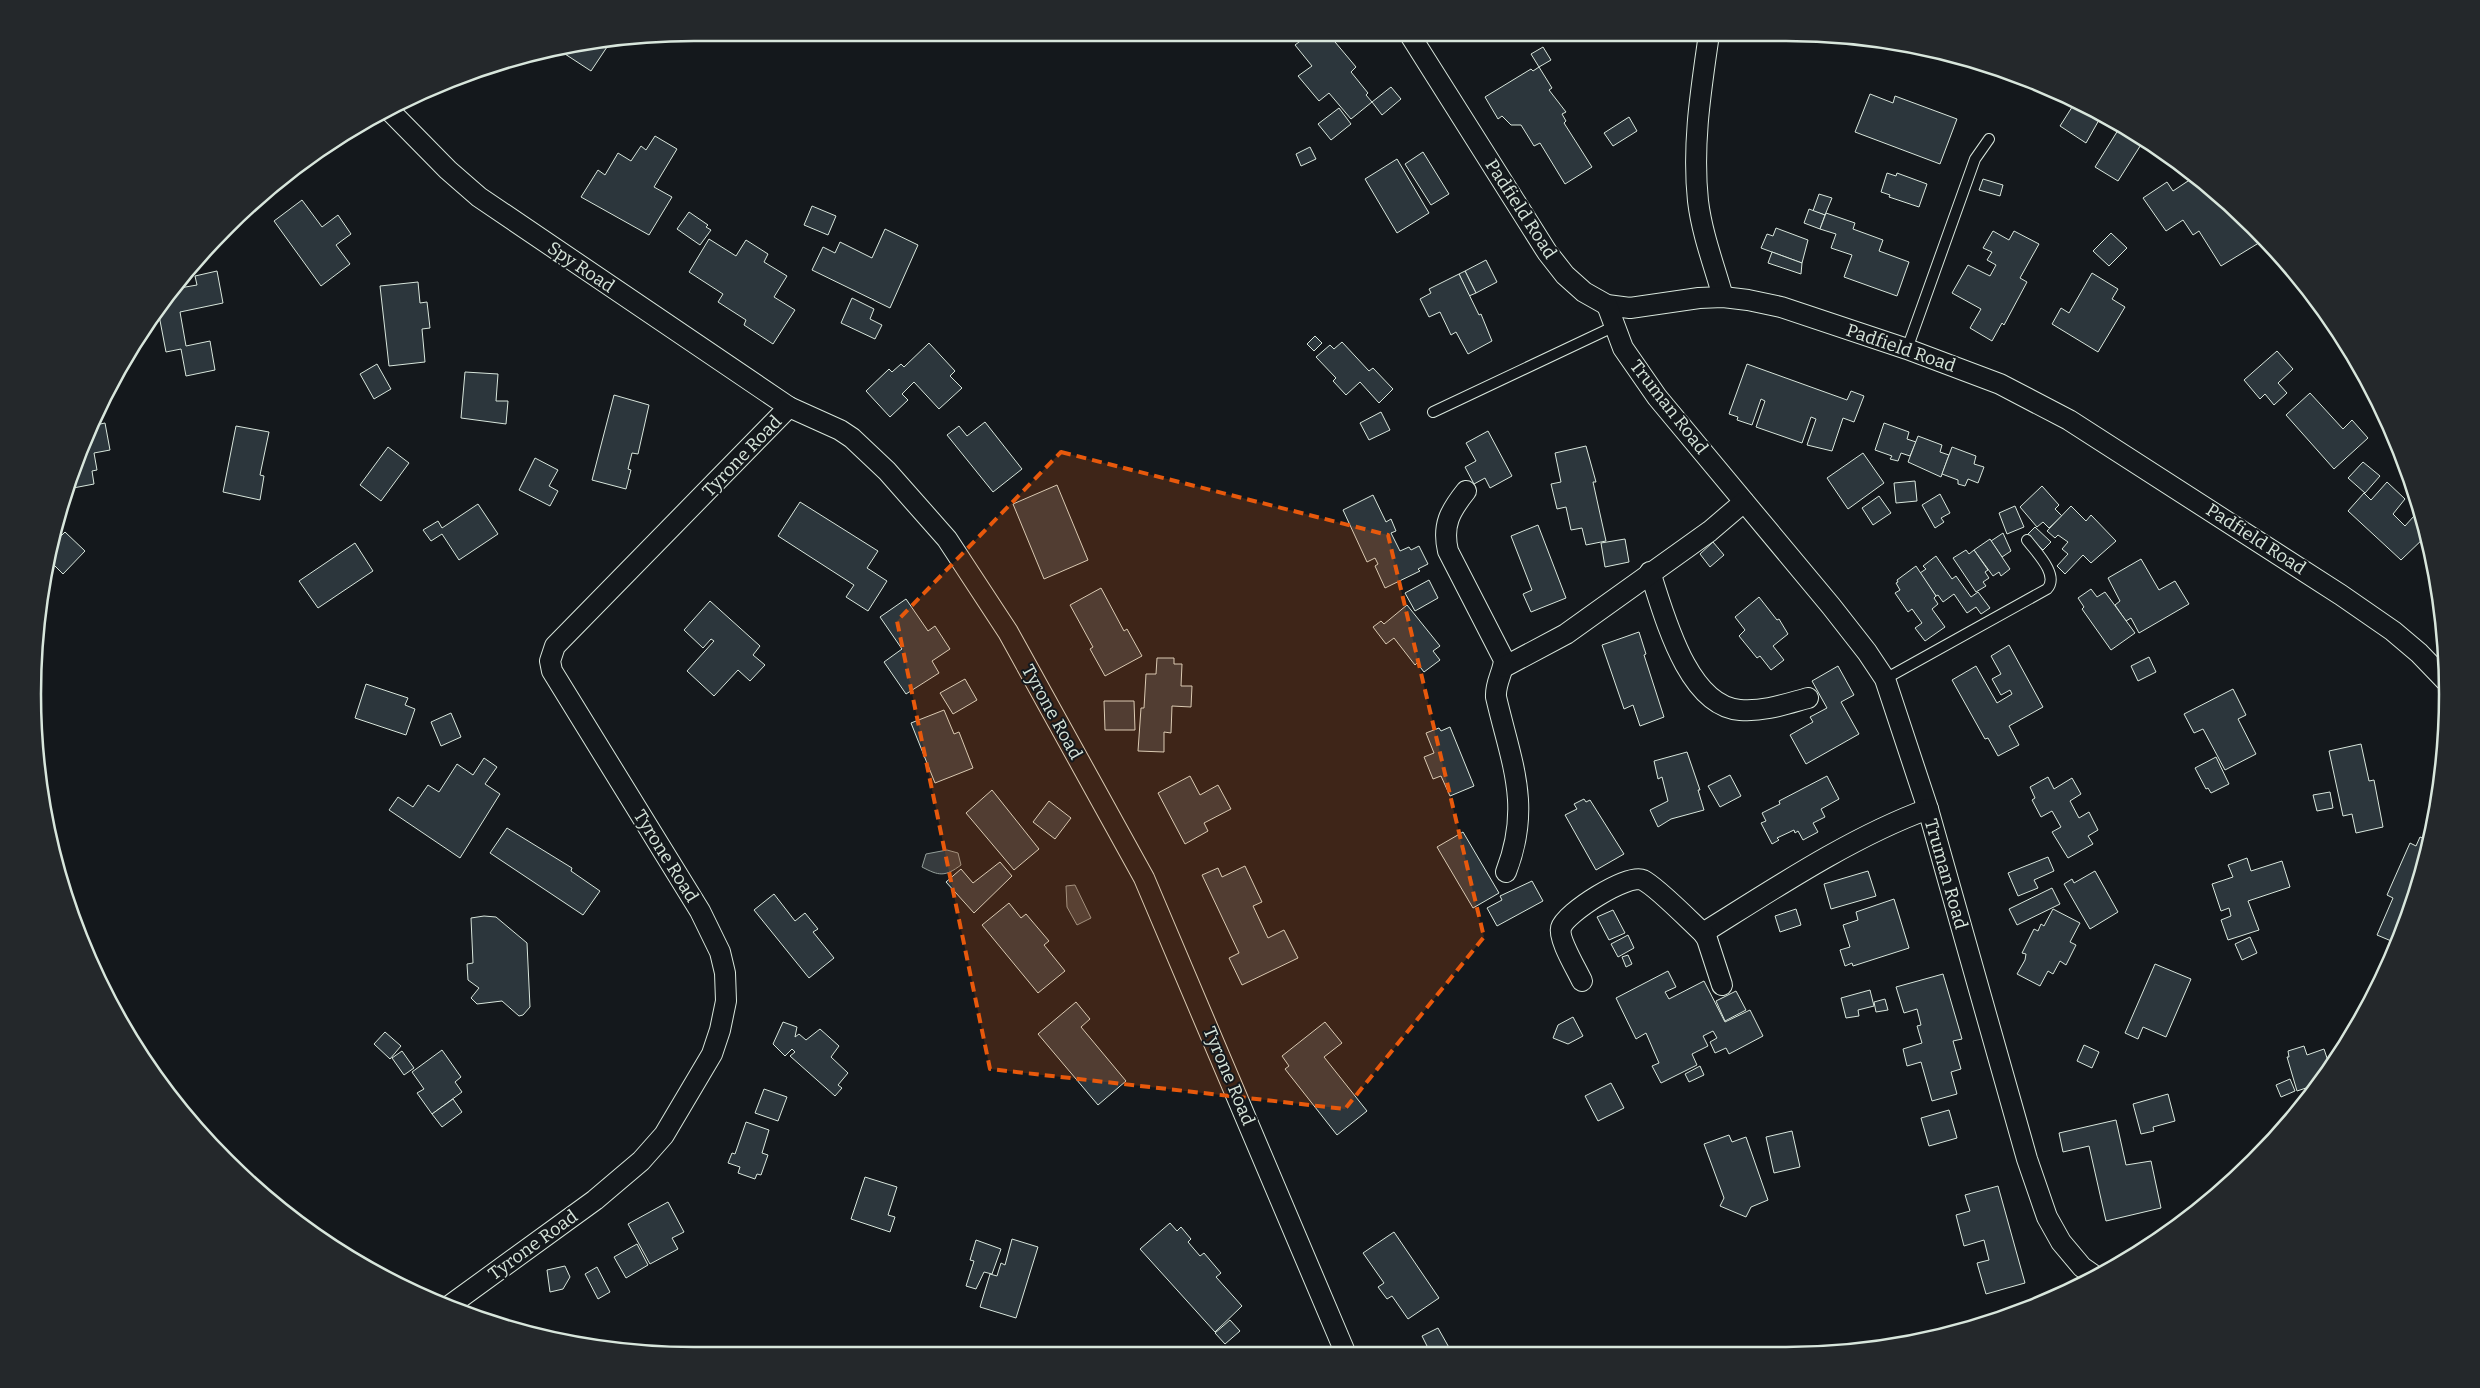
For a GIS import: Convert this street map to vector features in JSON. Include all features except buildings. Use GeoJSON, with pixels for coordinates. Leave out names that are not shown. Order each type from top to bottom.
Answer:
{"type":"FeatureCollection","features":[{"type":"Feature","properties":{"kind":"street","name":"Padfield Road"},"geometry":{"type":"LineString","coordinates":[[1414,41],[1547,252],[1565,275],[1584,292],[1607,305],[1638,308],[1680,300],[1723,297],[1781,307],[1907,349],[2000,384],[2069,420],[2366,612],[2419,653],[2438,673]]}},
{"type":"Feature","properties":{"kind":"street"},"geometry":{"type":"LineString","coordinates":[[1708,41],[1697,114],[1696,171],[1698,202],[1706,244],[1723,297]]}},
{"type":"Feature","properties":{"kind":"street","name":"Spy Road"},"geometry":{"type":"LineString","coordinates":[[394,115],[448,170],[479,197],[789,407]]}},
{"type":"Feature","properties":{"kind":"street","name":"Truman Road"},"geometry":{"type":"LineString","coordinates":[[1607,305],[1623,348],[1657,397],[1831,606],[1868,652],[1885,679],[1928,809],[2027,1159],[2047,1217],[2061,1242],[2082,1267],[2089,1272]]}},
{"type":"Feature","properties":{"kind":"street","name":"Tyrone Road"},"geometry":{"type":"LineString","coordinates":[[455,1301],[595,1200],[641,1161],[664,1135],[712,1054],[720,1030],[726,1000],[725,973],[720,952],[700,911],[552,671],[550,661],[555,646],[789,407],[840,430],[852,438],[887,471],[947,539],[1008,632],[1144,878],[1343,1347]]}},
{"type":"Feature","properties":{"kind":"street"},"geometry":{"type":"LineString","coordinates":[[1466,491],[1447,518],[1446,545],[1501,651],[1504,667],[1497,682],[1496,697],[1517,779],[1518,814],[1514,851],[1506,872]]}},
{"type":"Feature","properties":{"kind":"street"},"geometry":{"type":"LineString","coordinates":[[1504,667],[1566,634],[1650,572],[1710,531],[1744,502]]}},
{"type":"Feature","properties":{"kind":"street"},"geometry":{"type":"LineString","coordinates":[[1650,572],[1671,635],[1692,676],[1711,698],[1724,708],[1758,711],[1808,698]]}},
{"type":"Feature","properties":{"kind":"street"},"geometry":{"type":"LineString","coordinates":[[1703,933],[1780,886],[1894,821],[1928,809]]}},
{"type":"Feature","properties":{"kind":"street"},"geometry":{"type":"LineString","coordinates":[[1582,981],[1560,935],[1564,922],[1591,900],[1628,880],[1642,879],[1703,933],[1708,940],[1722,985]]}},
{"type":"Feature","properties":{"kind":"lane"},"geometry":{"type":"LineString","coordinates":[[1907,349],[1976,160],[1988,139]]}},
{"type":"Feature","properties":{"kind":"lane"},"geometry":{"type":"LineString","coordinates":[[1433,412],[1615,326]]}},
{"type":"Feature","properties":{"kind":"lane"},"geometry":{"type":"LineString","coordinates":[[1885,679],[2047,589],[2050,586],[2051,575],[2026,540]]}},
{"type":"Feature","properties":{"kind":"highlighted area"},"geometry":{"type":"Polygon","coordinates":[[[1061,452],[1388,535],[1484,937],[1345,1109],[990,1069],[897,621],[1061,452]]]}},
{"type":"Feature","properties":{"kind":"shaded area"},"geometry":{"type":"Polygon","coordinates":[[[947,850],[958,853],[961,865],[951,872],[942,874],[922,867],[926,854],[947,850]]]}},
{"type":"Feature","properties":{"kind":"shaded area"},"geometry":{"type":"Polygon","coordinates":[[[1075,885],[1091,918],[1077,925],[1067,907],[1066,886],[1075,885]]]}}]}
